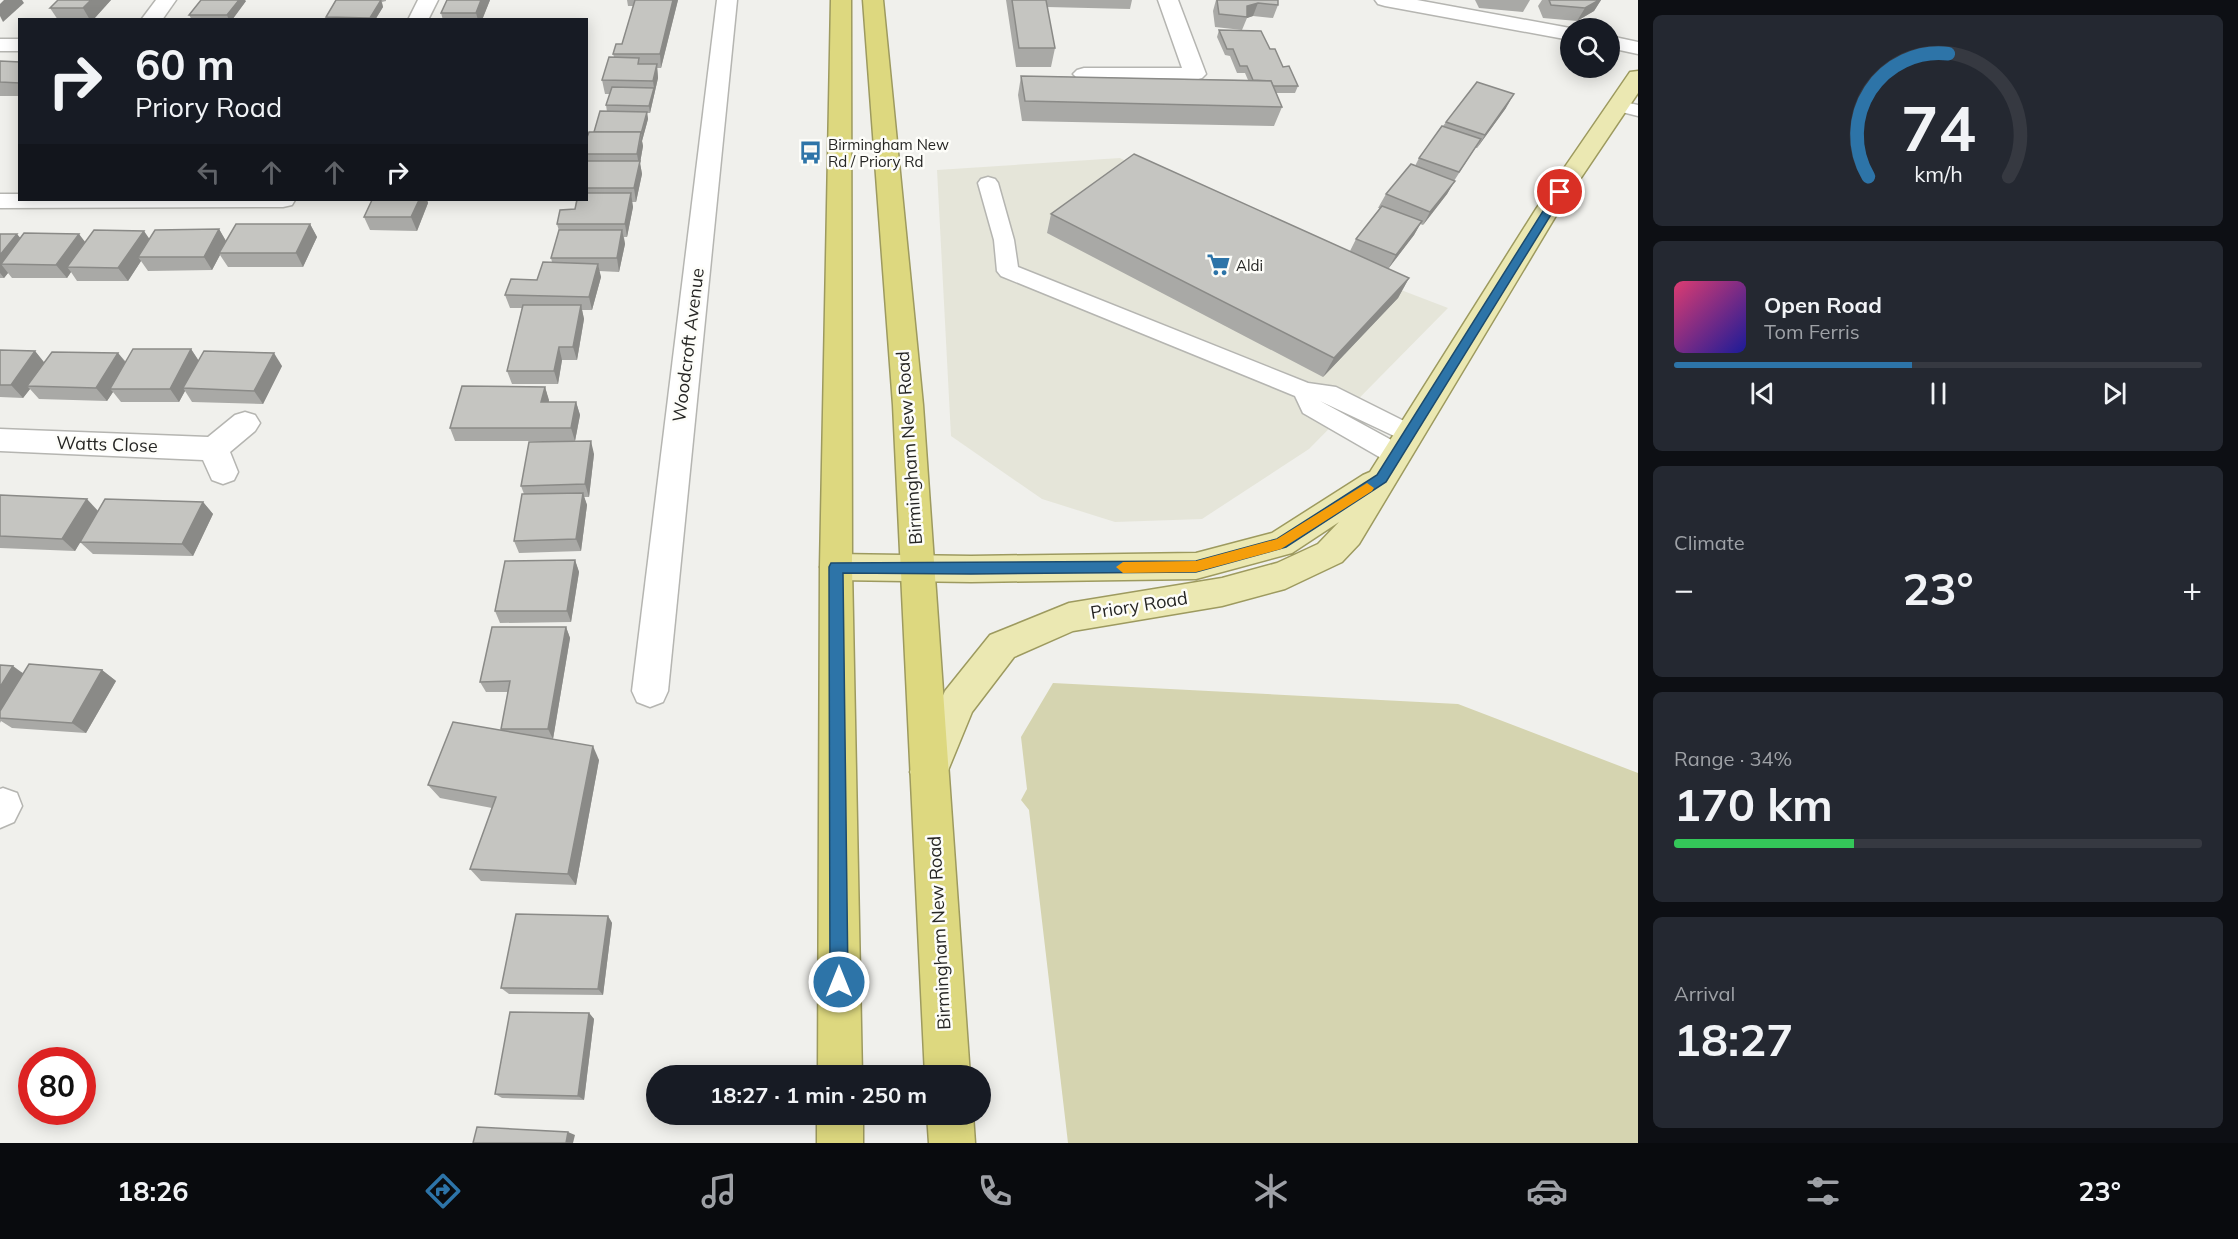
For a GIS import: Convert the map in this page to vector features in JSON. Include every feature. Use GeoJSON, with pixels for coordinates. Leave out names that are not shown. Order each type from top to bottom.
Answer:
{"type":"FeatureCollection","features":[{"type":"Feature","properties":{"kind":"highway"},"geometry":{"type":"LineString","coordinates":[[840,1065],[836,567],[841,0]]}},
{"type":"Feature","properties":{"kind":"highway","name":"Birmingham New Road"},"geometry":{"type":"LineString","coordinates":[[873,0],[908,405],[947,1065]]}},
{"type":"Feature","properties":{"kind":"highway"},"geometry":{"type":"LineString","coordinates":[[840,1125],[840,1143]]}},
{"type":"Feature","properties":{"kind":"highway"},"geometry":{"type":"LineString","coordinates":[[951,1125],[952,1143]]}},
{"type":"Feature","properties":{"kind":"main road","name":"Priory Road"},"geometry":{"type":"LineString","coordinates":[[929,772],[958,702],[1002,646],[1070,617],[1222,592],[1285,575],[1330,553],[1348,535],[1548,209],[1629,108],[1638,77]]}},
{"type":"Feature","properties":{"kind":"main road","name":"Priory Road"},"geometry":{"type":"LineString","coordinates":[[836,567],[916,569],[1196,566],[1281,544],[1396,456]]}},
{"type":"Feature","properties":{"kind":"street"},"geometry":{"type":"LineString","coordinates":[[153,18],[166,0]]}},
{"type":"Feature","properties":{"kind":"street"},"geometry":{"type":"LineString","coordinates":[[419,18],[428,0]]}},
{"type":"Feature","properties":{"kind":"street","name":"Woodcroft Avenue"},"geometry":{"type":"LineString","coordinates":[[650,691],[727,0]]}},
{"type":"Feature","properties":{"kind":"street"},"geometry":{"type":"LineString","coordinates":[[1084,74],[1195,74],[1168,0]]}},
{"type":"Feature","properties":{"kind":"street"},"geometry":{"type":"LineString","coordinates":[[1385,0],[1560,32]]}},
{"type":"Feature","properties":{"kind":"street"},"geometry":{"type":"LineString","coordinates":[[1620,44],[1638,48]]}},
{"type":"Feature","properties":{"kind":"street"},"geometry":{"type":"LineString","coordinates":[[0,45],[18,45]]}},
{"type":"Feature","properties":{"kind":"street","name":"Watts Close"},"geometry":{"type":"LineString","coordinates":[[0,440],[218,460],[246,423]]}},
{"type":"Feature","properties":{"kind":"lane"},"geometry":{"type":"LineString","coordinates":[[988,183],[1004,240],[1008,271],[1305,391],[1311,407],[1396,456]]}},
{"type":"Feature","properties":{"kind":"shaded area"},"geometry":{"type":"Polygon","coordinates":[[[1120,158],[1328,262],[1448,308],[1309,449],[1202,519],[1115,522],[1042,499],[951,436],[937,170],[1120,158]]]}},
{"type":"Feature","properties":{"kind":"green space"},"geometry":{"type":"Polygon","coordinates":[[[1053,683],[1458,704],[1638,773],[1638,1143],[1068,1143],[1029,810],[1021,800],[1027,789],[1021,737],[1053,683]]]}},
{"type":"Feature","properties":{"kind":"building"},"geometry":{"type":"Polygon","coordinates":[[[58,0],[91,0],[83,8],[50,8],[58,0]]]}},
{"type":"Feature","properties":{"kind":"building"},"geometry":{"type":"Polygon","coordinates":[[[201,0],[239,0],[227,15],[189,15],[201,0]]]}},
{"type":"Feature","properties":{"kind":"building"},"geometry":{"type":"Polygon","coordinates":[[[336,0],[381,0],[370,18],[326,17],[336,0]]]}},
{"type":"Feature","properties":{"kind":"building"},"geometry":{"type":"Polygon","coordinates":[[[447,0],[481,0],[476,13],[441,13],[447,0]]]}},
{"type":"Feature","properties":{"kind":"building"},"geometry":{"type":"Polygon","coordinates":[[[635,0],[673,0],[660,54],[613,54],[616,44],[622,44],[635,0]]]}},
{"type":"Feature","properties":{"kind":"building"},"geometry":{"type":"Polygon","coordinates":[[[1012,0],[1046,0],[1055,48],[1019,48],[1012,0]]]}},
{"type":"Feature","properties":{"kind":"building"},"geometry":{"type":"Polygon","coordinates":[[[1217,0],[1278,0],[1278,5],[1258,3],[1247,6],[1247,17],[1219,14],[1217,0]]]}},
{"type":"Feature","properties":{"kind":"building"},"geometry":{"type":"Polygon","coordinates":[[[1549,0],[1599,0],[1585,8],[1551,5],[1549,0]]]}},
{"type":"Feature","properties":{"kind":"building"},"geometry":{"type":"Polygon","coordinates":[[[1219,30],[1261,31],[1270,49],[1275,49],[1283,67],[1289,66],[1298,86],[1273,86],[1271,81],[1253,80],[1247,66],[1240,66],[1233,49],[1227,49],[1219,30]]]}},
{"type":"Feature","properties":{"kind":"building"},"geometry":{"type":"Polygon","coordinates":[[[609,57],[639,58],[638,64],[657,64],[653,81],[602,80],[609,57]]]}},
{"type":"Feature","properties":{"kind":"building"},"geometry":{"type":"Polygon","coordinates":[[[0,61],[18,62],[18,83],[0,82],[0,61]]]}},
{"type":"Feature","properties":{"kind":"building"},"geometry":{"type":"Polygon","coordinates":[[[1021,76],[1271,81],[1282,107],[1025,101],[1021,76]]]}},
{"type":"Feature","properties":{"kind":"building"},"geometry":{"type":"Polygon","coordinates":[[[1477,82],[1514,94],[1485,135],[1446,122],[1477,82]]]}},
{"type":"Feature","properties":{"kind":"building"},"geometry":{"type":"Polygon","coordinates":[[[612,87],[654,88],[649,106],[606,105],[612,87]]]}},
{"type":"Feature","properties":{"kind":"building"},"geometry":{"type":"Polygon","coordinates":[[[600,111],[647,112],[641,134],[641,132],[594,132],[600,111]]]}},
{"type":"Feature","properties":{"kind":"building"},"geometry":{"type":"Polygon","coordinates":[[[1442,126],[1481,139],[1459,172],[1419,158],[1442,126]]]}},
{"type":"Feature","properties":{"kind":"building"},"geometry":{"type":"Polygon","coordinates":[[[589,132],[641,132],[637,154],[588,154],[589,132]]]}},
{"type":"Feature","properties":{"kind":"building","name":"Aldi"},"geometry":{"type":"Polygon","coordinates":[[[1134,154],[1409,278],[1334,358],[1051,214],[1134,154]]]}},
{"type":"Feature","properties":{"kind":"building"},"geometry":{"type":"Polygon","coordinates":[[[588,161],[640,161],[634,188],[588,188],[588,161]]]}},
{"type":"Feature","properties":{"kind":"building"},"geometry":{"type":"Polygon","coordinates":[[[1411,164],[1455,181],[1430,212],[1386,194],[1411,164]]]}},
{"type":"Feature","properties":{"kind":"building"},"geometry":{"type":"Polygon","coordinates":[[[588,193],[631,193],[625,224],[557,224],[560,210],[575,209],[577,201],[588,201],[588,193]]]}},
{"type":"Feature","properties":{"kind":"building"},"geometry":{"type":"Polygon","coordinates":[[[372,201],[419,201],[411,217],[364,217],[372,201]]]}},
{"type":"Feature","properties":{"kind":"building"},"geometry":{"type":"Polygon","coordinates":[[[1382,206],[1422,221],[1396,255],[1356,239],[1382,206]]]}},
{"type":"Feature","properties":{"kind":"building"},"geometry":{"type":"Polygon","coordinates":[[[236,224],[310,224],[296,253],[219,253],[236,224]]]}},
{"type":"Feature","properties":{"kind":"building"},"geometry":{"type":"Polygon","coordinates":[[[219,229],[204,257],[138,257],[155,230],[219,229]]]}},
{"type":"Feature","properties":{"kind":"building"},"geometry":{"type":"Polygon","coordinates":[[[94,230],[144,231],[118,268],[67,267],[94,230]]]}},
{"type":"Feature","properties":{"kind":"building"},"geometry":{"type":"Polygon","coordinates":[[[559,230],[622,230],[617,258],[551,258],[559,230]]]}},
{"type":"Feature","properties":{"kind":"building"},"geometry":{"type":"Polygon","coordinates":[[[24,233],[79,234],[56,265],[1,264],[24,233]]]}},
{"type":"Feature","properties":{"kind":"building"},"geometry":{"type":"Polygon","coordinates":[[[0,234],[17,234],[0,255],[0,234]]]}},
{"type":"Feature","properties":{"kind":"building"},"geometry":{"type":"Polygon","coordinates":[[[543,262],[598,264],[589,297],[505,295],[511,279],[537,280],[543,262]]]}},
{"type":"Feature","properties":{"kind":"building"},"geometry":{"type":"Polygon","coordinates":[[[523,305],[581,305],[573,347],[559,347],[554,371],[507,371],[523,305]]]}},
{"type":"Feature","properties":{"kind":"building"},"geometry":{"type":"Polygon","coordinates":[[[133,349],[191,349],[170,389],[110,389],[133,349]]]}},
{"type":"Feature","properties":{"kind":"building"},"geometry":{"type":"Polygon","coordinates":[[[0,350],[35,351],[11,385],[0,385],[0,350]]]}},
{"type":"Feature","properties":{"kind":"building"},"geometry":{"type":"Polygon","coordinates":[[[204,351],[274,353],[254,391],[183,388],[204,351]]]}},
{"type":"Feature","properties":{"kind":"building"},"geometry":{"type":"Polygon","coordinates":[[[52,352],[118,353],[96,388],[27,386],[52,352]]]}},
{"type":"Feature","properties":{"kind":"building"},"geometry":{"type":"Polygon","coordinates":[[[462,386],[545,387],[541,402],[576,402],[571,428],[450,428],[462,386]]]}},
{"type":"Feature","properties":{"kind":"building"},"geometry":{"type":"Polygon","coordinates":[[[591,441],[585,484],[521,486],[529,442],[591,441]]]}},
{"type":"Feature","properties":{"kind":"building"},"geometry":{"type":"Polygon","coordinates":[[[583,493],[576,539],[514,541],[522,494],[583,493]]]}},
{"type":"Feature","properties":{"kind":"building"},"geometry":{"type":"Polygon","coordinates":[[[0,495],[87,499],[62,539],[0,536],[0,495]]]}},
{"type":"Feature","properties":{"kind":"building"},"geometry":{"type":"Polygon","coordinates":[[[105,499],[203,502],[182,544],[80,542],[105,499]]]}},
{"type":"Feature","properties":{"kind":"building"},"geometry":{"type":"Polygon","coordinates":[[[575,560],[567,611],[495,611],[505,561],[575,560]]]}},
{"type":"Feature","properties":{"kind":"building"},"geometry":{"type":"Polygon","coordinates":[[[492,627],[566,627],[548,729],[501,729],[510,681],[480,682],[492,627]]]}},
{"type":"Feature","properties":{"kind":"building"},"geometry":{"type":"Polygon","coordinates":[[[29,664],[102,670],[72,723],[0,718],[0,711],[29,664]]]}},
{"type":"Feature","properties":{"kind":"building"},"geometry":{"type":"Polygon","coordinates":[[[0,665],[13,666],[0,687],[0,665]]]}},
{"type":"Feature","properties":{"kind":"building"},"geometry":{"type":"Polygon","coordinates":[[[453,722],[593,746],[568,874],[470,869],[496,797],[428,785],[453,722]]]}},
{"type":"Feature","properties":{"kind":"building"},"geometry":{"type":"Polygon","coordinates":[[[516,914],[608,916],[598,989],[501,988],[516,914]]]}},
{"type":"Feature","properties":{"kind":"building"},"geometry":{"type":"Polygon","coordinates":[[[510,1012],[589,1013],[578,1096],[495,1094],[510,1012]]]}},
{"type":"Feature","properties":{"kind":"building"},"geometry":{"type":"Polygon","coordinates":[[[477,1127],[568,1132],[566,1143],[473,1143],[477,1127]]]}},
{"type":"Feature","properties":{"kind":"slow traffic"},"geometry":{"type":"LineString","coordinates":[[1123,567],[1196,566],[1281,544],[1367,488]]}},
{"type":"Feature","properties":{"kind":"place","name":"Birmingham New Rd / Priory Rd"},"geometry":{"type":"Point","coordinates":[810,153]}},
{"type":"Feature","properties":{"kind":"place","name":"Aldi"},"geometry":{"type":"Point","coordinates":[1218,265]}},
{"type":"Feature","properties":{"kind":"route"},"geometry":{"type":"LineString","coordinates":[[839,982],[836,567],[971,569],[1196,566],[1281,544],[1382,479],[1560,192]]}}]}
